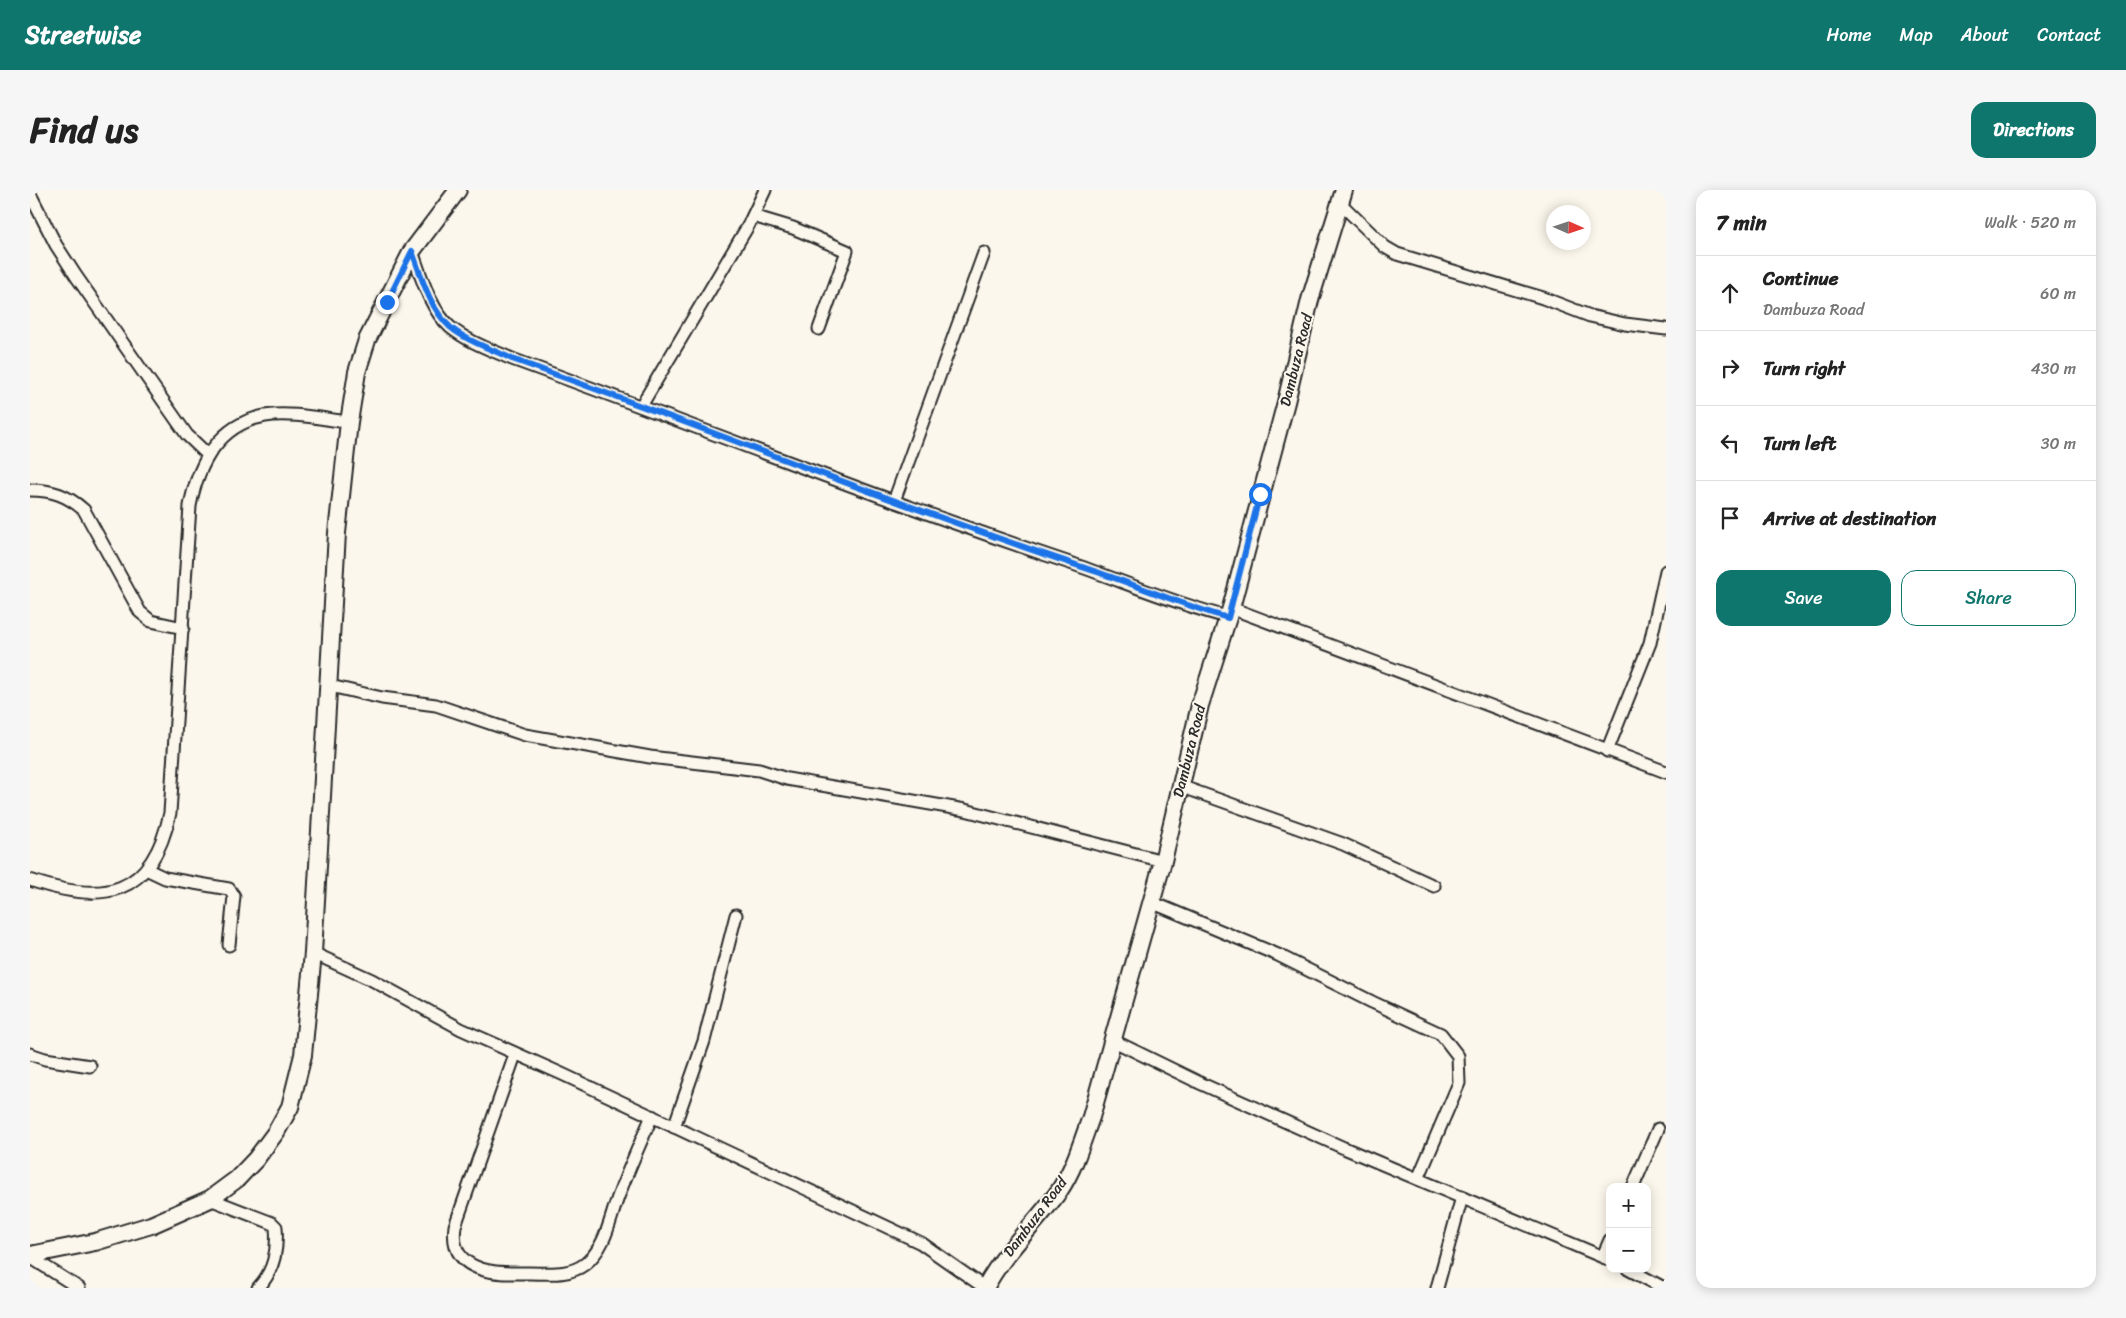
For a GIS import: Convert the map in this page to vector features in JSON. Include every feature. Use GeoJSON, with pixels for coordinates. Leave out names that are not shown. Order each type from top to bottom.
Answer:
{"type":"FeatureCollection","features":[{"type":"Feature","properties":{"kind":"street"},"geometry":{"type":"LineString","coordinates":[[30,1256],[95,1242],[151,1225],[210,1200],[237,1179],[256,1159],[276,1132],[290,1107],[303,1055],[313,953],[330,686],[336,533],[357,372],[367,340],[412,251],[458,190]]}},
{"type":"Feature","properties":{"kind":"street"},"geometry":{"type":"LineString","coordinates":[[641,406],[752,216],[765,190]]}},
{"type":"Feature","properties":{"kind":"street"},"geometry":{"type":"LineString","coordinates":[[30,194],[56,245],[76,276],[187,435],[208,455]]}},
{"type":"Feature","properties":{"kind":"street"},"geometry":{"type":"LineString","coordinates":[[1342,197],[1385,247],[1397,254],[1543,298],[1590,316],[1625,324],[1666,330]]}},
{"type":"Feature","properties":{"kind":"street","name":"Dambuza Road"},"geometry":{"type":"LineString","coordinates":[[985,1288],[997,1268],[1042,1213],[1066,1179],[1091,1118],[1163,861],[1200,705],[1229,613],[1286,402],[1310,300],[1342,197]]}},
{"type":"Feature","properties":{"kind":"street"},"geometry":{"type":"LineString","coordinates":[[752,216],[793,228],[847,250],[819,329]]}},
{"type":"Feature","properties":{"kind":"street"},"geometry":{"type":"LineString","coordinates":[[412,251],[429,295],[451,328],[467,338],[512,359],[978,532],[1112,577],[1185,606],[1229,613],[1666,772]]}},
{"type":"Feature","properties":{"kind":"street"},"geometry":{"type":"LineString","coordinates":[[894,501],[984,253]]}},
{"type":"Feature","properties":{"kind":"street"},"geometry":{"type":"LineString","coordinates":[[30,880],[54,888],[92,894],[106,892],[123,886],[146,869],[166,835],[170,813],[190,506],[198,472],[208,455],[218,441],[237,427],[248,421],[266,416],[283,415],[349,422]]}},
{"type":"Feature","properties":{"kind":"street"},"geometry":{"type":"LineString","coordinates":[[30,490],[57,493],[71,498],[78,504],[84,510],[140,612],[151,621],[183,628]]}},
{"type":"Feature","properties":{"kind":"street"},"geometry":{"type":"LineString","coordinates":[[1607,751],[1650,643],[1666,571]]}},
{"type":"Feature","properties":{"kind":"street"},"geometry":{"type":"LineString","coordinates":[[330,686],[436,705],[525,735],[650,757],[759,770],[787,779],[944,806],[1163,861]]}},
{"type":"Feature","properties":{"kind":"street"},"geometry":{"type":"LineString","coordinates":[[1180,786],[1343,844],[1434,886]]}},
{"type":"Feature","properties":{"kind":"street"},"geometry":{"type":"LineString","coordinates":[[146,869],[175,880],[229,889],[234,896],[228,945]]}},
{"type":"Feature","properties":{"kind":"street"},"geometry":{"type":"LineString","coordinates":[[1152,902],[1278,955],[1441,1034],[1458,1056],[1459,1083],[1418,1179]]}},
{"type":"Feature","properties":{"kind":"street"},"geometry":{"type":"LineString","coordinates":[[674,1127],[704,1041],[736,915]]}},
{"type":"Feature","properties":{"kind":"street"},"geometry":{"type":"LineString","coordinates":[[313,953],[356,972],[426,1011],[515,1055],[562,1074],[920,1243],[985,1288]]}},
{"type":"Feature","properties":{"kind":"street"},"geometry":{"type":"LineString","coordinates":[[1112,1040],[1202,1084],[1418,1179],[1606,1258]]}},
{"type":"Feature","properties":{"kind":"street"},"geometry":{"type":"LineString","coordinates":[[30,1054],[45,1059],[90,1066]]}},
{"type":"Feature","properties":{"kind":"street"},"geometry":{"type":"LineString","coordinates":[[515,1055],[454,1226],[454,1248],[460,1257],[469,1264],[497,1272],[537,1273],[562,1273],[584,1264],[601,1244],[608,1230],[616,1200],[652,1116]]}},
{"type":"Feature","properties":{"kind":"street"},"geometry":{"type":"LineString","coordinates":[[1635,1183],[1658,1129]]}},
{"type":"Feature","properties":{"kind":"street"},"geometry":{"type":"LineString","coordinates":[[1437,1288],[1462,1197]]}},
{"type":"Feature","properties":{"kind":"street"},"geometry":{"type":"LineString","coordinates":[[210,1200],[272,1223],[276,1227],[273,1266],[267,1278],[258,1288]]}},
{"type":"Feature","properties":{"kind":"street"},"geometry":{"type":"LineString","coordinates":[[30,1256],[79,1288]]}},
{"type":"Feature","properties":{"kind":"street"},"geometry":{"type":"LineString","coordinates":[[1636,1273],[1664,1288]]}},
{"type":"Feature","properties":{"kind":"route"},"geometry":{"type":"LineString","coordinates":[[387,302],[412,251],[424,286],[446,323],[467,338],[512,359],[978,532],[1112,577],[1185,606],[1228,618],[1260,494]]}}]}
